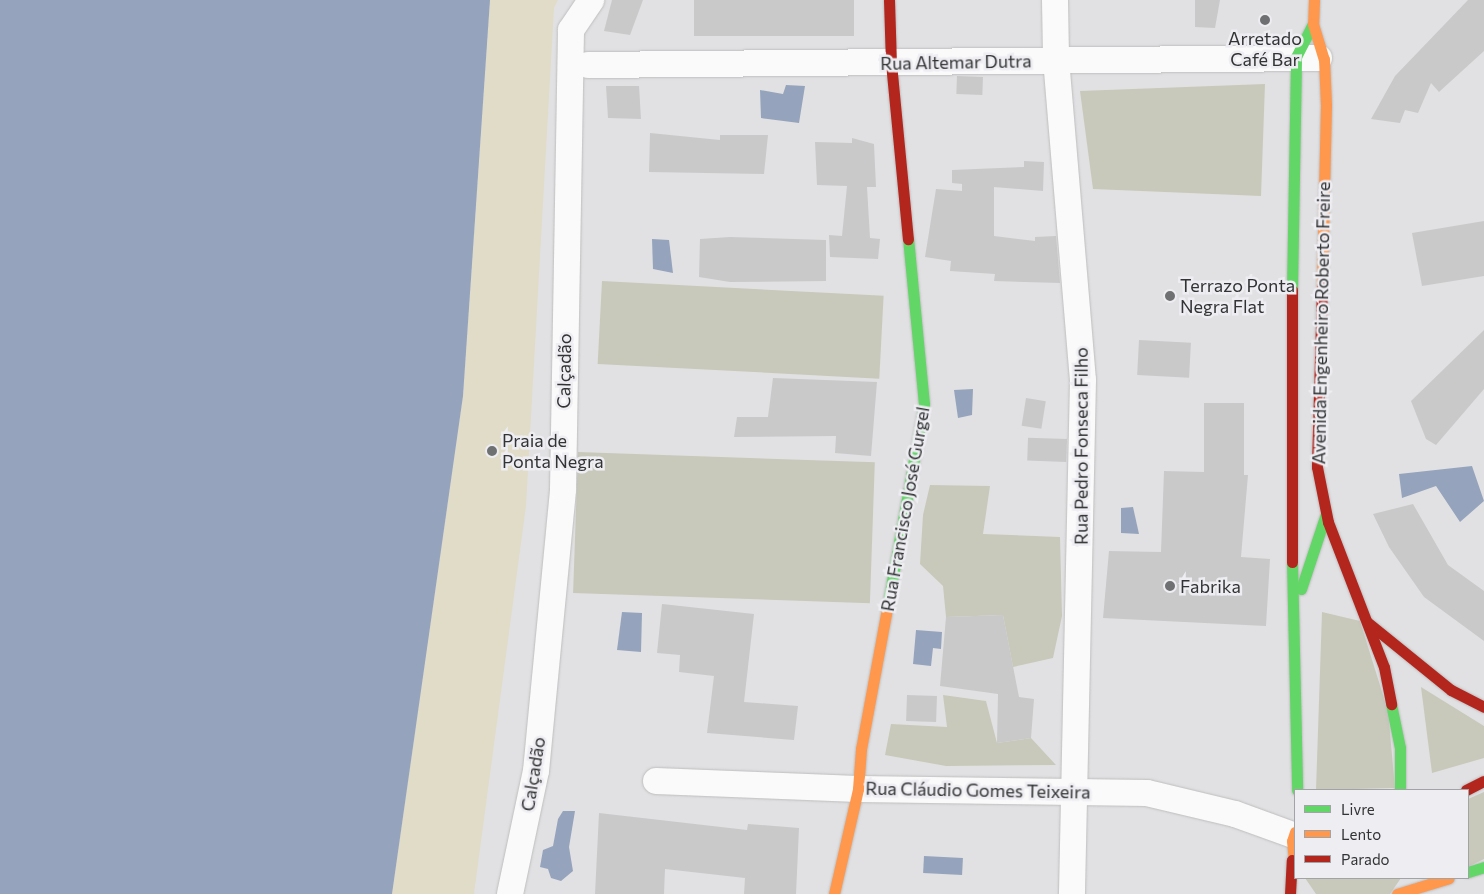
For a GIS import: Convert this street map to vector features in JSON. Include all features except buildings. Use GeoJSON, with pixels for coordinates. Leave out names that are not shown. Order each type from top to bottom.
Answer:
{"type":"FeatureCollection","features":[{"type":"Feature","properties":{"kind":"main road","name":"Rua Francisco José Gurgel"},"geometry":{"type":"LineString","coordinates":[[834,894],[858,789],[861,749],[924,404],[891,63],[889,0]]}},
{"type":"Feature","properties":{"kind":"main road","name":"Avenida Engenheiro Roberto Freire"},"geometry":{"type":"LineString","coordinates":[[1314,0],[1313,24],[1324,58],[1317,467],[1326,514],[1384,666],[1394,708],[1400,789]]}},
{"type":"Feature","properties":{"kind":"main road","name":"Avenida Engenheiro Roberto Freire"},"geometry":{"type":"LineString","coordinates":[[1297,789],[1290,465],[1296,57],[1313,24]]}},
{"type":"Feature","properties":{"kind":"main road"},"geometry":{"type":"LineString","coordinates":[[1294,615],[1326,514]]}},
{"type":"Feature","properties":{"kind":"main road"},"geometry":{"type":"LineString","coordinates":[[1367,622],[1451,690],[1484,707]]}},
{"type":"Feature","properties":{"kind":"main road"},"geometry":{"type":"LineString","coordinates":[[1468,789],[1484,781]]}},
{"type":"Feature","properties":{"kind":"main road"},"geometry":{"type":"LineString","coordinates":[[1290,894],[1294,849]]}},
{"type":"Feature","properties":{"kind":"main road"},"geometry":{"type":"LineString","coordinates":[[1469,872],[1484,867]]}},
{"type":"Feature","properties":{"kind":"main road"},"geometry":{"type":"LineString","coordinates":[[1397,894],[1406,879]]}},
{"type":"Feature","properties":{"kind":"main road"},"geometry":{"type":"LineString","coordinates":[[1397,894],[1446,879]]}},
{"type":"Feature","properties":{"kind":"street","name":"Calçadão"},"geometry":{"type":"LineString","coordinates":[[510,894],[536,771],[563,489],[571,30],[592,0]]}},
{"type":"Feature","properties":{"kind":"street","name":"Rua Pedro Fonseca Filho"},"geometry":{"type":"LineString","coordinates":[[1055,0],[1056,60],[1083,380],[1072,894]]}},
{"type":"Feature","properties":{"kind":"street","name":"Rua Altemar Dutra"},"geometry":{"type":"LineString","coordinates":[[588,64],[1324,58]]}},
{"type":"Feature","properties":{"kind":"street","name":"Rua Cláudio Gomes Teixeira"},"geometry":{"type":"LineString","coordinates":[[656,781],[858,789],[1147,793],[1235,814],[1294,849]]}},
{"type":"Feature","properties":{"kind":"shaded area"},"geometry":{"type":"Polygon","coordinates":[[[1265,84],[1261,196],[1093,189],[1080,91],[1265,84]]]}},
{"type":"Feature","properties":{"kind":"shaded area"},"geometry":{"type":"Polygon","coordinates":[[[602,281],[884,296],[879,379],[598,364],[602,281]]]}},
{"type":"Feature","properties":{"kind":"shaded area"},"geometry":{"type":"Polygon","coordinates":[[[578,452],[875,462],[870,603],[573,593],[578,452]]]}},
{"type":"Feature","properties":{"kind":"shaded area"},"geometry":{"type":"Polygon","coordinates":[[[930,485],[990,486],[983,534],[1060,537],[1062,616],[1053,658],[1013,667],[1003,615],[946,617],[943,586],[920,564],[923,515],[930,485]]]}},
{"type":"Feature","properties":{"kind":"shaded area"},"geometry":{"type":"Polygon","coordinates":[[[1322,612],[1360,621],[1388,711],[1395,788],[1316,789],[1322,612]]]}},
{"type":"Feature","properties":{"kind":"shaded area"},"geometry":{"type":"Polygon","coordinates":[[[1421,687],[1484,726],[1484,758],[1432,773],[1421,687]]]}},
{"type":"Feature","properties":{"kind":"shaded area"},"geometry":{"type":"Polygon","coordinates":[[[943,695],[986,701],[997,743],[1031,738],[1056,765],[946,766],[885,755],[891,724],[947,727],[943,695]]]}},
{"type":"Feature","properties":{"kind":"shaded area"},"geometry":{"type":"Polygon","coordinates":[[[1484,792],[1484,859],[1469,866],[1469,799],[1484,792]]]}},
{"type":"Feature","properties":{"kind":"shaded area"},"geometry":{"type":"Polygon","coordinates":[[[1306,879],[1400,879],[1390,894],[1316,894],[1306,879]]]}},
{"type":"Feature","properties":{"kind":"sand","name":"Praia de Ponta Negra"},"geometry":{"type":"Polygon","coordinates":[[[490,0],[558,0],[554,8],[526,506],[474,894],[392,894],[463,396],[490,0]]]}},
{"type":"Feature","properties":{"kind":"water"},"geometry":{"type":"Polygon","coordinates":[[[0,0],[490,0],[463,396],[392,894],[0,894],[0,0]]]}},
{"type":"Feature","properties":{"kind":"water"},"geometry":{"type":"Polygon","coordinates":[[[786,85],[805,86],[799,123],[761,118],[760,90],[783,94],[786,85]]]}},
{"type":"Feature","properties":{"kind":"water"},"geometry":{"type":"Polygon","coordinates":[[[652,239],[669,240],[673,273],[653,269],[652,239]]]}},
{"type":"Feature","properties":{"kind":"water"},"geometry":{"type":"Polygon","coordinates":[[[973,389],[972,415],[958,418],[954,390],[973,389]]]}},
{"type":"Feature","properties":{"kind":"water"},"geometry":{"type":"Polygon","coordinates":[[[1472,466],[1484,501],[1460,522],[1436,486],[1402,498],[1399,474],[1472,466]]]}},
{"type":"Feature","properties":{"kind":"water"},"geometry":{"type":"Polygon","coordinates":[[[1133,507],[1139,534],[1121,533],[1121,508],[1133,507]]]}},
{"type":"Feature","properties":{"kind":"water"},"geometry":{"type":"Polygon","coordinates":[[[622,612],[642,613],[641,652],[617,650],[622,612]]]}},
{"type":"Feature","properties":{"kind":"water"},"geometry":{"type":"Polygon","coordinates":[[[916,630],[942,632],[941,649],[933,648],[931,666],[913,664],[916,630]]]}},
{"type":"Feature","properties":{"kind":"water"},"geometry":{"type":"Polygon","coordinates":[[[563,811],[575,811],[569,847],[573,871],[561,881],[551,878],[548,869],[540,867],[543,850],[553,846],[558,819],[563,811]]]}},
{"type":"Feature","properties":{"kind":"water"},"geometry":{"type":"Polygon","coordinates":[[[924,856],[963,858],[962,875],[923,873],[924,856]]]}},
{"type":"Feature","properties":{"kind":"traffic: fast"},"geometry":{"type":"LineString","coordinates":[[1292,290],[1296,57],[1313,24]]}},
{"type":"Feature","properties":{"kind":"traffic: fast"},"geometry":{"type":"LineString","coordinates":[[888,603],[924,404],[908,239]]}},
{"type":"Feature","properties":{"kind":"traffic: fast"},"geometry":{"type":"LineString","coordinates":[[1301,589],[1326,514]]}},
{"type":"Feature","properties":{"kind":"traffic: fast"},"geometry":{"type":"LineString","coordinates":[[1292,562],[1297,789]]}},
{"type":"Feature","properties":{"kind":"traffic: fast"},"geometry":{"type":"LineString","coordinates":[[1391,704],[1400,748],[1400,789]]}},
{"type":"Feature","properties":{"kind":"traffic: fast"},"geometry":{"type":"LineString","coordinates":[[1469,872],[1484,867]]}},
{"type":"Feature","properties":{"kind":"traffic: slow"},"geometry":{"type":"LineString","coordinates":[[1314,0],[1313,24],[1324,59],[1326,105],[1322,286]]}},
{"type":"Feature","properties":{"kind":"traffic: slow"},"geometry":{"type":"LineString","coordinates":[[834,894],[858,789],[861,749],[888,603]]}},
{"type":"Feature","properties":{"kind":"traffic: slow"},"geometry":{"type":"LineString","coordinates":[[1294,835],[1292,841],[1294,859]]}},
{"type":"Feature","properties":{"kind":"traffic: slow"},"geometry":{"type":"LineString","coordinates":[[1397,894],[1446,879]]}},
{"type":"Feature","properties":{"kind":"traffic: jam"},"geometry":{"type":"LineString","coordinates":[[889,0],[891,63],[908,239]]}},
{"type":"Feature","properties":{"kind":"traffic: jam"},"geometry":{"type":"LineString","coordinates":[[1322,286],[1317,467],[1328,522],[1384,667],[1391,704]]}},
{"type":"Feature","properties":{"kind":"traffic: jam"},"geometry":{"type":"LineString","coordinates":[[1292,290],[1292,562]]}},
{"type":"Feature","properties":{"kind":"traffic: jam"},"geometry":{"type":"LineString","coordinates":[[1367,622],[1451,690],[1484,707]]}},
{"type":"Feature","properties":{"kind":"traffic: jam"},"geometry":{"type":"LineString","coordinates":[[1468,789],[1484,781]]}},
{"type":"Feature","properties":{"kind":"traffic: jam"},"geometry":{"type":"LineString","coordinates":[[1290,894],[1292,860]]}},
{"type":"Feature","properties":{"kind":"place","name":"Arretado Café Bar"},"geometry":{"type":"Point","coordinates":[1265,20]}},
{"type":"Feature","properties":{"kind":"place","name":"Terrazo Ponta Negra Flat"},"geometry":{"type":"Point","coordinates":[1170,296]}},
{"type":"Feature","properties":{"kind":"place","name":"Praia de Ponta Negra"},"geometry":{"type":"Point","coordinates":[492,451]}},
{"type":"Feature","properties":{"kind":"place","name":"Fabrika"},"geometry":{"type":"Point","coordinates":[1170,586]}}]}
